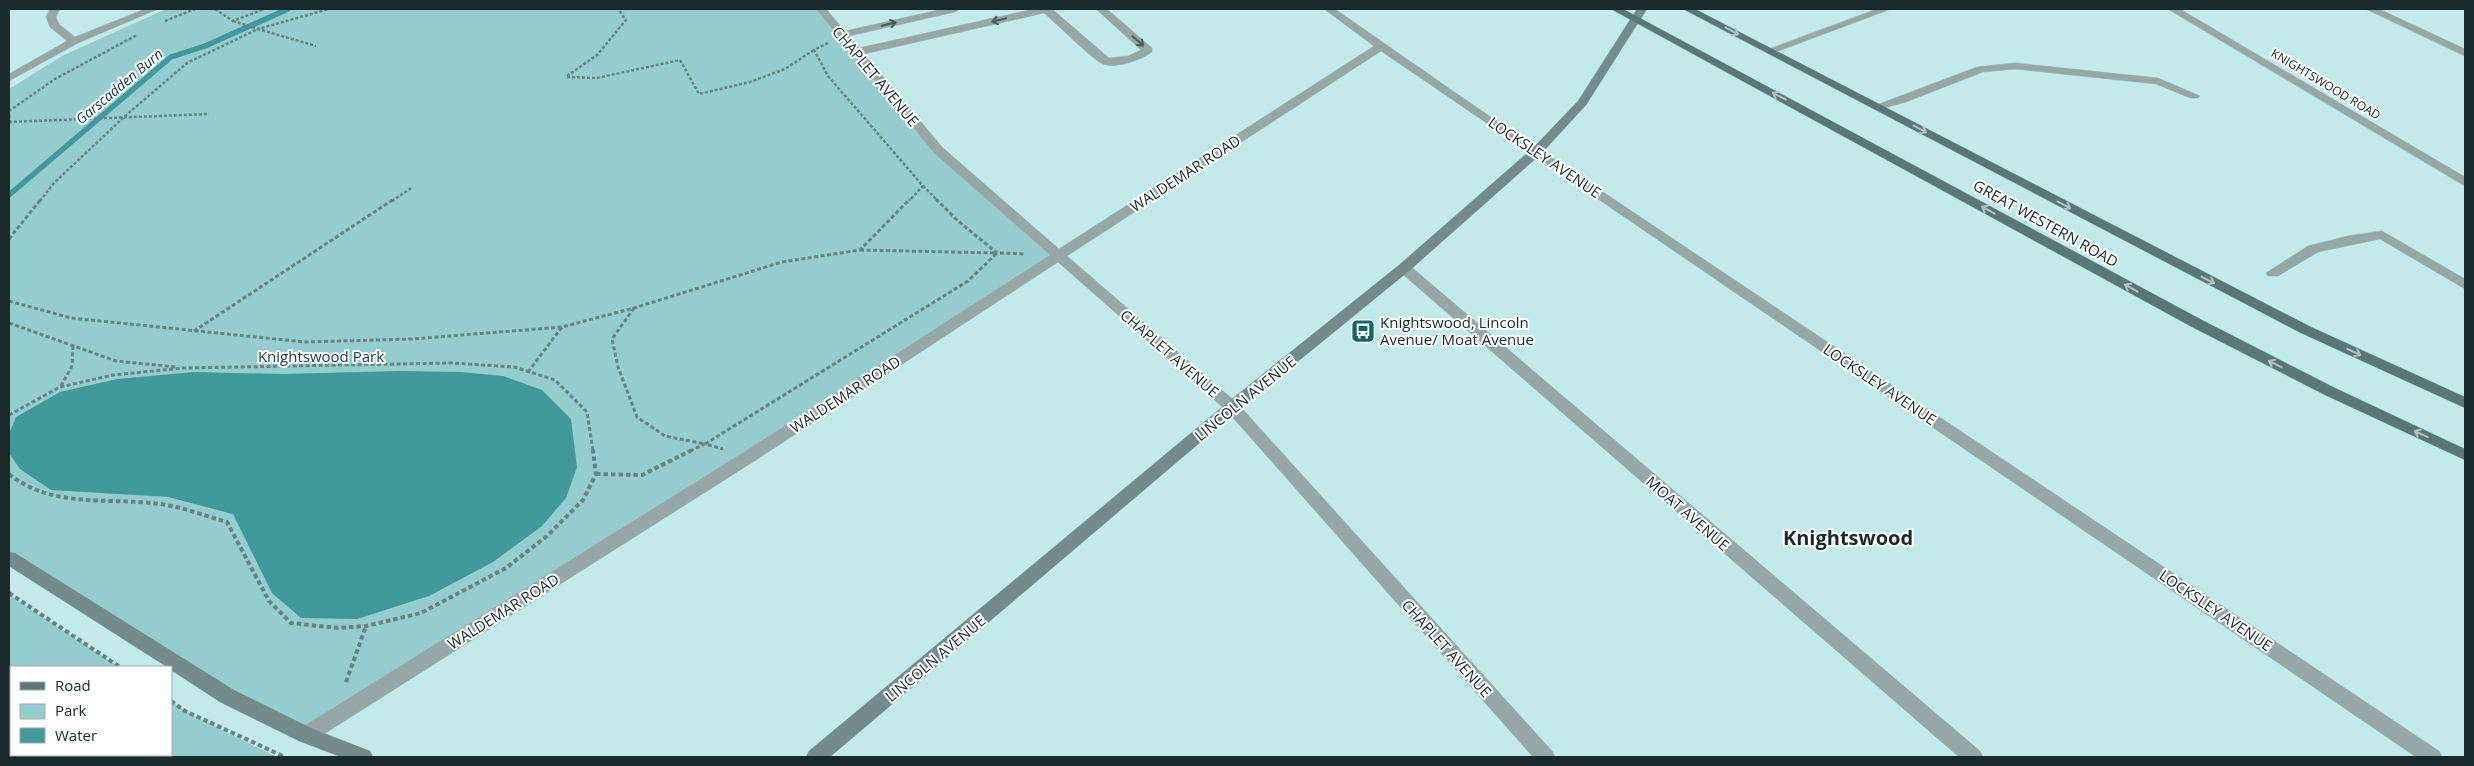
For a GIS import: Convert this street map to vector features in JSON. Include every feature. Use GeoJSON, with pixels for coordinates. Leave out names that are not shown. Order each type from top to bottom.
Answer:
{"type":"FeatureCollection","features":[{"type":"Feature","properties":{"kind":"main road","name":"GREAT WESTERN ROAD"},"geometry":{"type":"LineString","coordinates":[[1616,9],[1638,14],[2161,305],[2316,385],[2465,455]]}},
{"type":"Feature","properties":{"kind":"main road","name":"GREAT WESTERN ROAD"},"geometry":{"type":"LineString","coordinates":[[1688,9],[2306,330],[2465,403]]}},
{"type":"Feature","properties":{"kind":"street"},"geometry":{"type":"LineString","coordinates":[[55,9],[51,18],[54,25],[74,41]]}},
{"type":"Feature","properties":{"kind":"street"},"geometry":{"type":"LineString","coordinates":[[9,78],[74,41],[153,9]]}},
{"type":"Feature","properties":{"kind":"street","name":"CHAPLET AVENUE"},"geometry":{"type":"LineString","coordinates":[[821,9],[938,150],[1232,407],[1545,757]]}},
{"type":"Feature","properties":{"kind":"street"},"geometry":{"type":"LineString","coordinates":[[842,35],[955,9]]}},
{"type":"Feature","properties":{"kind":"street"},"geometry":{"type":"LineString","coordinates":[[857,52],[1046,9],[1106,61],[1122,61],[1141,56],[1148,50],[1101,9]]}},
{"type":"Feature","properties":{"kind":"street","name":"LOCKSLEY AVENUE"},"geometry":{"type":"LineString","coordinates":[[1329,9],[2432,757]]}},
{"type":"Feature","properties":{"kind":"street"},"geometry":{"type":"LineString","coordinates":[[1769,51],[1886,9]]}},
{"type":"Feature","properties":{"kind":"street","name":"KNIGHTSWOOD ROAD"},"geometry":{"type":"LineString","coordinates":[[2173,9],[2465,182]]}},
{"type":"Feature","properties":{"kind":"street"},"geometry":{"type":"LineString","coordinates":[[2371,9],[2465,54]]}},
{"type":"Feature","properties":{"kind":"street","name":"LINCOLN AVENUE"},"geometry":{"type":"LineString","coordinates":[[816,757],[1232,407],[1404,268],[1537,151],[1582,103],[1638,14]]}},
{"type":"Feature","properties":{"kind":"street","name":"WALDEMAR ROAD"},"geometry":{"type":"LineString","coordinates":[[306,735],[750,456],[1381,46]]}},
{"type":"Feature","properties":{"kind":"street"},"geometry":{"type":"LineString","coordinates":[[1877,106],[1902,100],[1981,69],[2015,66],[2158,81],[2194,96]]}},
{"type":"Feature","properties":{"kind":"street"},"geometry":{"type":"LineString","coordinates":[[2273,273],[2314,249],[2348,240],[2382,235],[2465,285]]}},
{"type":"Feature","properties":{"kind":"street","name":"MOAT AVENUE"},"geometry":{"type":"LineString","coordinates":[[1404,268],[1973,757]]}},
{"type":"Feature","properties":{"kind":"street"},"geometry":{"type":"LineString","coordinates":[[9,558],[227,696],[306,735],[363,757]]}},
{"type":"Feature","properties":{"kind":"path"},"geometry":{"type":"LineString","coordinates":[[165,21],[195,9]]}},
{"type":"Feature","properties":{"kind":"path"},"geometry":{"type":"LineString","coordinates":[[215,9],[233,21],[316,46]]}},
{"type":"Feature","properties":{"kind":"path"},"geometry":{"type":"LineString","coordinates":[[233,21],[264,9]]}},
{"type":"Feature","properties":{"kind":"path"},"geometry":{"type":"LineString","coordinates":[[9,239],[54,183],[124,117],[187,63],[258,29],[329,9]]}},
{"type":"Feature","properties":{"kind":"path"},"geometry":{"type":"LineString","coordinates":[[618,9],[626,20],[597,55],[566,77],[597,78],[680,60],[699,94],[750,82],[785,69],[842,35]]}},
{"type":"Feature","properties":{"kind":"path"},"geometry":{"type":"LineString","coordinates":[[9,111],[32,92],[64,72],[139,34]]}},
{"type":"Feature","properties":{"kind":"path"},"geometry":{"type":"LineString","coordinates":[[814,50],[828,76],[923,186],[958,221],[997,253]]}},
{"type":"Feature","properties":{"kind":"path"},"geometry":{"type":"LineString","coordinates":[[9,115],[9,122],[209,114]]}},
{"type":"Feature","properties":{"kind":"path"},"geometry":{"type":"LineString","coordinates":[[860,250],[923,186]]}},
{"type":"Feature","properties":{"kind":"path"},"geometry":{"type":"LineString","coordinates":[[194,331],[413,187]]}},
{"type":"Feature","properties":{"kind":"path"},"geometry":{"type":"LineString","coordinates":[[9,301],[71,318],[304,342],[412,339],[562,327],[634,308],[782,262],[860,250],[1059,255]]}},
{"type":"Feature","properties":{"kind":"path"},"geometry":{"type":"LineString","coordinates":[[596,474],[642,474],[705,444],[968,281],[997,253]]}},
{"type":"Feature","properties":{"kind":"path"},"geometry":{"type":"LineString","coordinates":[[634,308],[612,339],[618,367],[637,416],[666,436],[750,456]]}},
{"type":"Feature","properties":{"kind":"path"},"geometry":{"type":"LineString","coordinates":[[9,323],[116,361],[184,368]]}},
{"type":"Feature","properties":{"kind":"path"},"geometry":{"type":"LineString","coordinates":[[528,372],[562,327]]}},
{"type":"Feature","properties":{"kind":"path"},"geometry":{"type":"LineString","coordinates":[[60,386],[72,366],[73,346]]}},
{"type":"Feature","properties":{"kind":"path"},"geometry":{"type":"LineString","coordinates":[[9,415],[60,386],[114,375],[184,368],[334,367],[452,362],[514,367],[555,380],[587,412],[596,474],[583,500],[547,536],[506,568],[422,612],[366,626],[338,628],[291,623],[269,601],[227,522],[161,504],[47,495],[13,479],[9,474]]}},
{"type":"Feature","properties":{"kind":"path"},"geometry":{"type":"LineString","coordinates":[[9,593],[118,666]]}},
{"type":"Feature","properties":{"kind":"path"},"geometry":{"type":"LineString","coordinates":[[334,717],[366,626]]}},
{"type":"Feature","properties":{"kind":"path"},"geometry":{"type":"LineString","coordinates":[[172,702],[185,710],[285,757]]}},
{"type":"Feature","properties":{"kind":"green space","name":"Knightswood Park"},"geometry":{"type":"Polygon","coordinates":[[[166,9],[821,9],[938,150],[1059,255],[306,735],[227,696],[9,558],[9,89],[64,55],[166,9]]]}},
{"type":"Feature","properties":{"kind":"green space"},"geometry":{"type":"Polygon","coordinates":[[[9,595],[117,666],[10,666],[10,756],[172,756],[172,702],[196,717],[277,757],[9,757],[9,595]]]}},
{"type":"Feature","properties":{"kind":"water"},"geometry":{"type":"Polygon","coordinates":[[[399,371],[461,372],[503,376],[542,390],[571,419],[577,467],[566,498],[542,526],[493,562],[429,596],[357,619],[301,618],[272,593],[233,514],[168,497],[51,490],[20,469],[9,453],[9,434],[16,417],[60,392],[117,379],[194,372],[283,374],[399,371]]]}},
{"type":"Feature","properties":{"kind":"waterway","name":"Garscadden Burn"},"geometry":{"type":"LineString","coordinates":[[9,195],[171,57],[205,46],[288,9]]}},
{"type":"Feature","properties":{"kind":"place","name":"Knightswood, Lincoln Avenue/ Moat Avenue"},"geometry":{"type":"Point","coordinates":[1363,331]}},
{"type":"Feature","properties":{"kind":"district","name":"Knightswood"},"geometry":{"type":"Point","coordinates":[1848,537]}}]}
